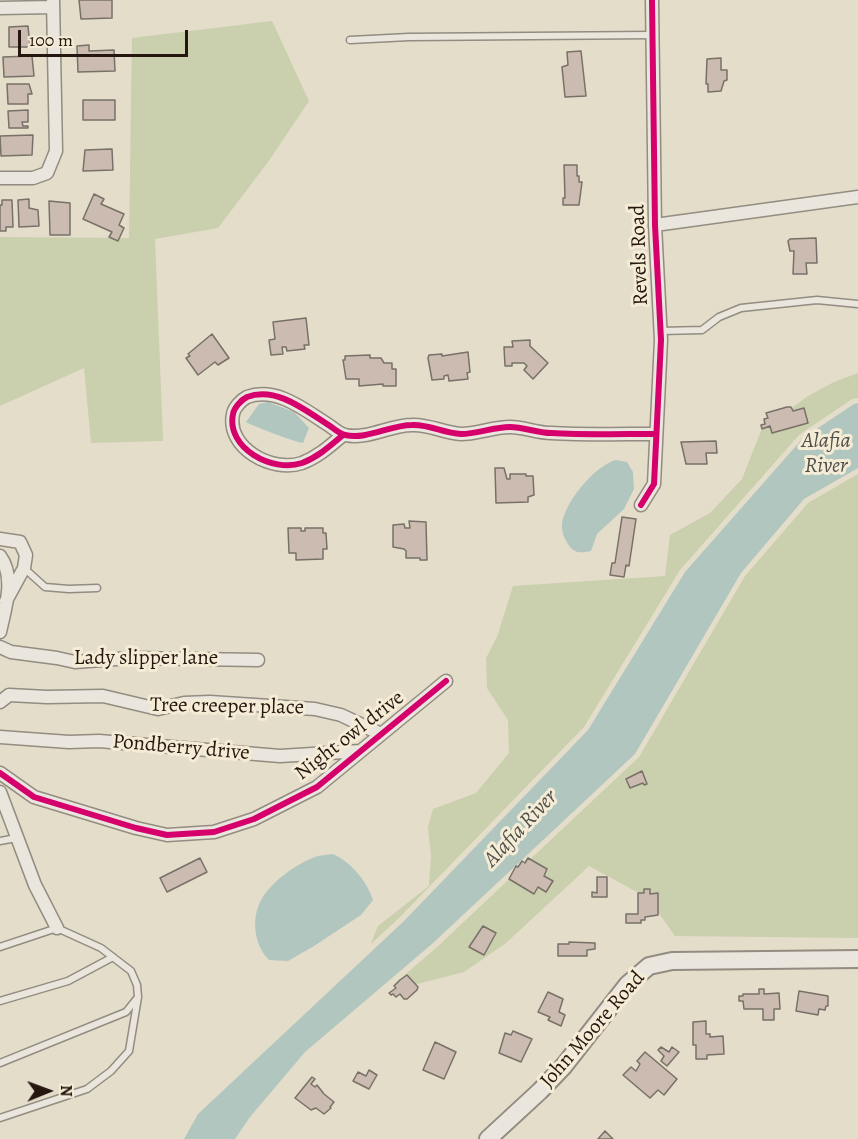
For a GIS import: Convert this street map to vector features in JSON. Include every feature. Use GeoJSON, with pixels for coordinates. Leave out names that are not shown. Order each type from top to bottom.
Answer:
{"type":"FeatureCollection","features":[{"type":"Feature","properties":{"kind":"street","name":"Revels Road"},"geometry":{"type":"LineString","coordinates":[[641,505],[654,484],[660,331],[655,225],[652,0]]}},
{"type":"Feature","properties":{"kind":"street"},"geometry":{"type":"LineString","coordinates":[[0,8],[53,4],[57,151],[47,173],[33,178],[0,178]]}},
{"type":"Feature","properties":{"kind":"street"},"geometry":{"type":"LineString","coordinates":[[655,225],[858,197]]}},
{"type":"Feature","properties":{"kind":"street"},"geometry":{"type":"LineString","coordinates":[[343,435],[319,454],[300,464],[278,465],[266,461],[241,446],[232,429],[233,412],[243,399],[258,394],[275,395],[297,405],[343,435],[369,434],[410,424],[425,425],[440,432],[459,434],[512,427],[548,433],[656,434]]}},
{"type":"Feature","properties":{"kind":"street"},"geometry":{"type":"LineString","coordinates":[[0,539],[20,542],[26,555],[24,568],[3,601]]}},
{"type":"Feature","properties":{"kind":"street"},"geometry":{"type":"LineString","coordinates":[[0,555],[8,577],[0,632]]}},
{"type":"Feature","properties":{"kind":"street","name":"Lady slipper lane"},"geometry":{"type":"LineString","coordinates":[[0,647],[11,652],[75,662],[130,658],[258,660]]}},
{"type":"Feature","properties":{"kind":"street","name":"Night owl drive"},"geometry":{"type":"LineString","coordinates":[[0,773],[34,797],[114,822],[167,835],[214,832],[254,819],[317,787],[446,681]]}},
{"type":"Feature","properties":{"kind":"street","name":"Tree creeper place"},"geometry":{"type":"LineString","coordinates":[[0,702],[9,695],[103,696],[158,709],[184,703],[210,702],[315,709],[341,715],[381,734]]}},
{"type":"Feature","properties":{"kind":"street","name":"Pondberry drive"},"geometry":{"type":"LineString","coordinates":[[0,737],[69,742],[99,741],[280,756],[361,750]]}},
{"type":"Feature","properties":{"kind":"street"},"geometry":{"type":"LineString","coordinates":[[0,792],[35,885],[57,928]]}},
{"type":"Feature","properties":{"kind":"street","name":"John Moore Road"},"geometry":{"type":"LineString","coordinates":[[488,1139],[551,1079],[577,1050],[628,984],[649,966],[672,961],[858,959]]}},
{"type":"Feature","properties":{"kind":"lane"},"geometry":{"type":"LineString","coordinates":[[350,40],[409,37],[652,34]]}},
{"type":"Feature","properties":{"kind":"lane"},"geometry":{"type":"LineString","coordinates":[[660,331],[702,330],[719,317],[741,308],[818,300],[858,304]]}},
{"type":"Feature","properties":{"kind":"lane"},"geometry":{"type":"LineString","coordinates":[[24,568],[45,586],[69,589],[97,588]]}},
{"type":"Feature","properties":{"kind":"lane"},"geometry":{"type":"LineString","coordinates":[[0,841],[16,838]]}},
{"type":"Feature","properties":{"kind":"lane"},"geometry":{"type":"LineString","coordinates":[[0,947],[57,928],[101,948],[131,971],[137,985],[138,997],[129,1051],[111,1071],[87,1089],[0,1118]]}},
{"type":"Feature","properties":{"kind":"lane"},"geometry":{"type":"LineString","coordinates":[[0,1001],[68,981],[113,957]]}},
{"type":"Feature","properties":{"kind":"lane"},"geometry":{"type":"LineString","coordinates":[[0,1063],[126,1011],[138,997]]}},
{"type":"Feature","properties":{"kind":"green space"},"geometry":{"type":"Polygon","coordinates":[[[272,21],[309,101],[268,162],[218,228],[155,239],[163,441],[91,443],[84,368],[0,406],[0,237],[129,238],[132,38],[272,21]]]}},
{"type":"Feature","properties":{"kind":"green space"},"geometry":{"type":"Polygon","coordinates":[[[858,373],[858,398],[852,399],[799,435],[680,570],[584,727],[400,917],[371,944],[378,926],[429,886],[431,856],[428,827],[433,809],[476,793],[509,753],[508,720],[487,688],[486,658],[497,637],[513,586],[665,576],[670,535],[710,513],[742,479],[761,431],[808,396],[834,382],[858,373]]]}},
{"type":"Feature","properties":{"kind":"green space"},"geometry":{"type":"Polygon","coordinates":[[[858,474],[858,938],[675,936],[648,898],[589,866],[506,943],[464,972],[401,988],[393,985],[436,948],[639,757],[745,576],[808,503],[858,474]]]}},
{"type":"Feature","properties":{"kind":"water"},"geometry":{"type":"Polygon","coordinates":[[[268,402],[294,412],[309,428],[303,443],[246,422],[259,404],[268,402]]]}},
{"type":"Feature","properties":{"kind":"water","name":"Alafia River"},"geometry":{"type":"Polygon","coordinates":[[[858,403],[858,468],[804,499],[741,573],[635,754],[432,944],[305,1052],[250,1117],[235,1139],[184,1139],[198,1114],[404,921],[588,730],[685,572],[803,438],[858,403]]]}},
{"type":"Feature","properties":{"kind":"water"},"geometry":{"type":"Polygon","coordinates":[[[616,460],[627,462],[633,472],[634,489],[624,509],[597,534],[591,551],[575,551],[564,538],[562,531],[563,517],[567,508],[581,487],[599,469],[616,460]]]}},
{"type":"Feature","properties":{"kind":"water"},"geometry":{"type":"Polygon","coordinates":[[[333,854],[340,857],[358,873],[373,900],[361,915],[288,961],[269,960],[260,947],[255,923],[258,907],[265,893],[292,869],[315,857],[333,854]]]}},
{"type":"Feature","properties":{"kind":"building"},"geometry":{"type":"Polygon","coordinates":[[[79,0],[112,0],[112,18],[81,19],[79,0]]]}},
{"type":"Feature","properties":{"kind":"building"},"geometry":{"type":"Polygon","coordinates":[[[28,26],[30,47],[9,47],[9,27],[28,26]]]}},
{"type":"Feature","properties":{"kind":"building"},"geometry":{"type":"Polygon","coordinates":[[[89,45],[89,51],[114,50],[115,71],[78,72],[77,46],[89,45]]]}},
{"type":"Feature","properties":{"kind":"building"},"geometry":{"type":"Polygon","coordinates":[[[581,51],[586,96],[565,97],[562,67],[568,65],[567,52],[581,51]]]}},
{"type":"Feature","properties":{"kind":"building"},"geometry":{"type":"Polygon","coordinates":[[[32,56],[34,76],[4,77],[3,57],[32,56]]]}},
{"type":"Feature","properties":{"kind":"building"},"geometry":{"type":"Polygon","coordinates":[[[721,58],[721,70],[727,70],[727,80],[724,81],[721,91],[708,92],[707,59],[721,58]]]}},
{"type":"Feature","properties":{"kind":"building"},"geometry":{"type":"Polygon","coordinates":[[[7,84],[29,84],[32,94],[28,94],[28,104],[8,104],[7,84]]]}},
{"type":"Feature","properties":{"kind":"building"},"geometry":{"type":"Polygon","coordinates":[[[83,100],[115,100],[115,120],[83,120],[83,100]]]}},
{"type":"Feature","properties":{"kind":"building"},"geometry":{"type":"Polygon","coordinates":[[[28,110],[28,122],[22,122],[23,126],[28,126],[28,128],[9,128],[8,111],[28,110]]]}},
{"type":"Feature","properties":{"kind":"building"},"geometry":{"type":"Polygon","coordinates":[[[33,135],[32,155],[1,156],[0,136],[33,135]]]}},
{"type":"Feature","properties":{"kind":"building"},"geometry":{"type":"Polygon","coordinates":[[[112,149],[113,170],[83,171],[85,150],[112,149]]]}},
{"type":"Feature","properties":{"kind":"building"},"geometry":{"type":"Polygon","coordinates":[[[564,165],[577,165],[577,176],[579,176],[579,182],[582,182],[579,205],[563,205],[563,198],[565,198],[564,165]]]}},
{"type":"Feature","properties":{"kind":"building"},"geometry":{"type":"Polygon","coordinates":[[[94,194],[104,199],[101,204],[124,214],[119,225],[124,228],[118,241],[109,237],[112,232],[83,219],[94,194]]]}},
{"type":"Feature","properties":{"kind":"building"},"geometry":{"type":"Polygon","coordinates":[[[29,199],[29,208],[38,210],[39,226],[19,227],[18,200],[29,199]]]}},
{"type":"Feature","properties":{"kind":"building"},"geometry":{"type":"Polygon","coordinates":[[[2,200],[12,200],[13,227],[6,227],[6,231],[0,231],[2,200]]]}},
{"type":"Feature","properties":{"kind":"building"},"geometry":{"type":"Polygon","coordinates":[[[49,201],[70,203],[70,235],[50,235],[49,201]]]}},
{"type":"Feature","properties":{"kind":"building"},"geometry":{"type":"Polygon","coordinates":[[[816,238],[817,263],[806,263],[807,274],[793,274],[794,251],[790,251],[788,241],[816,238]]]}},
{"type":"Feature","properties":{"kind":"building"},"geometry":{"type":"Polygon","coordinates":[[[306,318],[309,345],[304,345],[305,349],[287,351],[286,347],[282,347],[283,354],[271,355],[269,340],[275,339],[273,322],[306,318]]]}},
{"type":"Feature","properties":{"kind":"building"},"geometry":{"type":"Polygon","coordinates":[[[212,334],[229,358],[218,365],[215,362],[198,375],[186,358],[212,334]]]}},
{"type":"Feature","properties":{"kind":"building"},"geometry":{"type":"Polygon","coordinates":[[[530,340],[530,346],[548,363],[533,379],[524,370],[527,366],[524,363],[512,363],[512,366],[505,366],[504,347],[513,347],[512,341],[530,340]]]}},
{"type":"Feature","properties":{"kind":"building"},"geometry":{"type":"Polygon","coordinates":[[[468,352],[470,372],[467,373],[468,379],[449,381],[448,375],[444,376],[444,379],[432,380],[429,355],[442,354],[442,356],[468,352]]]}},
{"type":"Feature","properties":{"kind":"building"},"geometry":{"type":"Polygon","coordinates":[[[370,355],[370,358],[381,358],[384,363],[392,363],[392,369],[396,369],[396,386],[383,386],[383,384],[359,386],[359,379],[346,379],[343,360],[345,356],[370,355]]]}},
{"type":"Feature","properties":{"kind":"building"},"geometry":{"type":"Polygon","coordinates":[[[791,407],[793,411],[804,408],[808,423],[772,433],[770,426],[762,429],[761,425],[765,424],[764,419],[768,418],[766,413],[791,407]]]}},
{"type":"Feature","properties":{"kind":"building"},"geometry":{"type":"Polygon","coordinates":[[[716,441],[717,453],[706,453],[707,464],[686,464],[681,442],[716,441]]]}},
{"type":"Feature","properties":{"kind":"building"},"geometry":{"type":"Polygon","coordinates":[[[495,468],[504,468],[507,479],[510,479],[510,474],[533,476],[534,495],[528,497],[528,502],[496,503],[495,468]]]}},
{"type":"Feature","properties":{"kind":"building"},"geometry":{"type":"Polygon","coordinates":[[[622,517],[636,519],[629,566],[626,565],[624,577],[610,575],[612,563],[615,563],[622,517]]]}},
{"type":"Feature","properties":{"kind":"building"},"geometry":{"type":"Polygon","coordinates":[[[409,521],[426,522],[427,560],[406,558],[404,549],[393,547],[393,525],[404,524],[405,528],[410,528],[409,521]]]}},
{"type":"Feature","properties":{"kind":"building"},"geometry":{"type":"Polygon","coordinates":[[[288,528],[301,528],[301,531],[305,531],[305,528],[323,528],[323,533],[326,533],[327,549],[323,549],[323,559],[296,560],[296,553],[289,553],[288,528]]]}},
{"type":"Feature","properties":{"kind":"building"},"geometry":{"type":"Polygon","coordinates":[[[642,771],[647,784],[643,783],[630,788],[626,779],[642,771]]]}},
{"type":"Feature","properties":{"kind":"building"},"geometry":{"type":"Polygon","coordinates":[[[200,858],[207,872],[167,892],[160,878],[200,858]]]}},
{"type":"Feature","properties":{"kind":"building"},"geometry":{"type":"Polygon","coordinates":[[[528,858],[547,869],[544,876],[553,881],[546,892],[538,887],[534,894],[509,879],[516,866],[518,867],[522,861],[525,863],[528,858]]]}},
{"type":"Feature","properties":{"kind":"building"},"geometry":{"type":"Polygon","coordinates":[[[597,877],[607,877],[607,897],[592,897],[592,892],[597,893],[597,877]]]}},
{"type":"Feature","properties":{"kind":"building"},"geometry":{"type":"Polygon","coordinates":[[[644,889],[650,889],[650,894],[658,893],[658,915],[645,917],[641,923],[626,923],[626,914],[638,914],[638,893],[644,893],[644,889]]]}},
{"type":"Feature","properties":{"kind":"building"},"geometry":{"type":"Polygon","coordinates":[[[483,926],[496,933],[484,955],[469,947],[483,926]]]}},
{"type":"Feature","properties":{"kind":"building"},"geometry":{"type":"Polygon","coordinates":[[[569,942],[595,943],[595,949],[587,950],[587,956],[558,956],[558,944],[569,944],[569,942]]]}},
{"type":"Feature","properties":{"kind":"building"},"geometry":{"type":"Polygon","coordinates":[[[407,975],[418,987],[417,990],[407,999],[400,994],[396,997],[391,995],[389,993],[396,988],[394,986],[407,975]]]}},
{"type":"Feature","properties":{"kind":"building"},"geometry":{"type":"Polygon","coordinates":[[[759,989],[764,989],[764,994],[779,993],[780,1009],[774,1009],[774,1020],[763,1020],[763,1009],[744,1009],[743,1001],[739,1001],[739,996],[743,994],[759,994],[759,989]]]}},
{"type":"Feature","properties":{"kind":"building"},"geometry":{"type":"Polygon","coordinates":[[[799,991],[828,996],[828,1006],[825,1010],[819,1009],[818,1015],[796,1011],[799,991]]]}},
{"type":"Feature","properties":{"kind":"building"},"geometry":{"type":"Polygon","coordinates":[[[548,992],[563,999],[559,1012],[565,1015],[561,1026],[548,1020],[550,1017],[538,1012],[548,992]]]}},
{"type":"Feature","properties":{"kind":"building"},"geometry":{"type":"Polygon","coordinates":[[[706,1021],[706,1034],[710,1034],[710,1037],[723,1036],[724,1054],[707,1055],[707,1059],[696,1059],[696,1045],[693,1045],[693,1022],[706,1021]]]}},
{"type":"Feature","properties":{"kind":"building"},"geometry":{"type":"Polygon","coordinates":[[[513,1031],[532,1039],[521,1062],[499,1053],[505,1033],[511,1035],[513,1031]]]}},
{"type":"Feature","properties":{"kind":"building"},"geometry":{"type":"Polygon","coordinates":[[[435,1042],[456,1052],[444,1079],[423,1070],[435,1042]]]}},
{"type":"Feature","properties":{"kind":"building"},"geometry":{"type":"Polygon","coordinates":[[[661,1047],[669,1052],[672,1047],[679,1052],[667,1066],[661,1061],[664,1056],[658,1050],[661,1047]]]}},
{"type":"Feature","properties":{"kind":"building"},"geometry":{"type":"Polygon","coordinates":[[[645,1052],[677,1079],[664,1095],[658,1090],[650,1098],[623,1075],[631,1067],[636,1071],[640,1064],[637,1061],[645,1052]]]}},
{"type":"Feature","properties":{"kind":"building"},"geometry":{"type":"Polygon","coordinates":[[[369,1070],[377,1075],[369,1089],[353,1081],[358,1072],[366,1076],[369,1070]]]}},
{"type":"Feature","properties":{"kind":"building"},"geometry":{"type":"Polygon","coordinates":[[[312,1077],[315,1079],[311,1084],[315,1087],[317,1085],[334,1102],[324,1114],[316,1108],[311,1110],[295,1098],[312,1077]]]}},
{"type":"Feature","properties":{"kind":"building"},"geometry":{"type":"Polygon","coordinates":[[[605,1131],[613,1139],[598,1139],[605,1131]]]}},
{"type":"Feature","properties":{"kind":"cycle path"},"geometry":{"type":"LineString","coordinates":[[641,505],[654,484],[661,340],[655,225],[652,0]]}},
{"type":"Feature","properties":{"kind":"cycle path"},"geometry":{"type":"LineString","coordinates":[[343,435],[308,461],[290,465],[278,464],[265,461],[244,447],[233,426],[233,414],[242,400],[258,394],[280,397],[339,433],[353,436],[412,425],[461,434],[510,427],[564,434],[656,434]]}},
{"type":"Feature","properties":{"kind":"cycle path"},"geometry":{"type":"LineString","coordinates":[[0,773],[34,797],[136,828],[167,835],[214,832],[254,819],[317,787],[446,681]]}}]}
